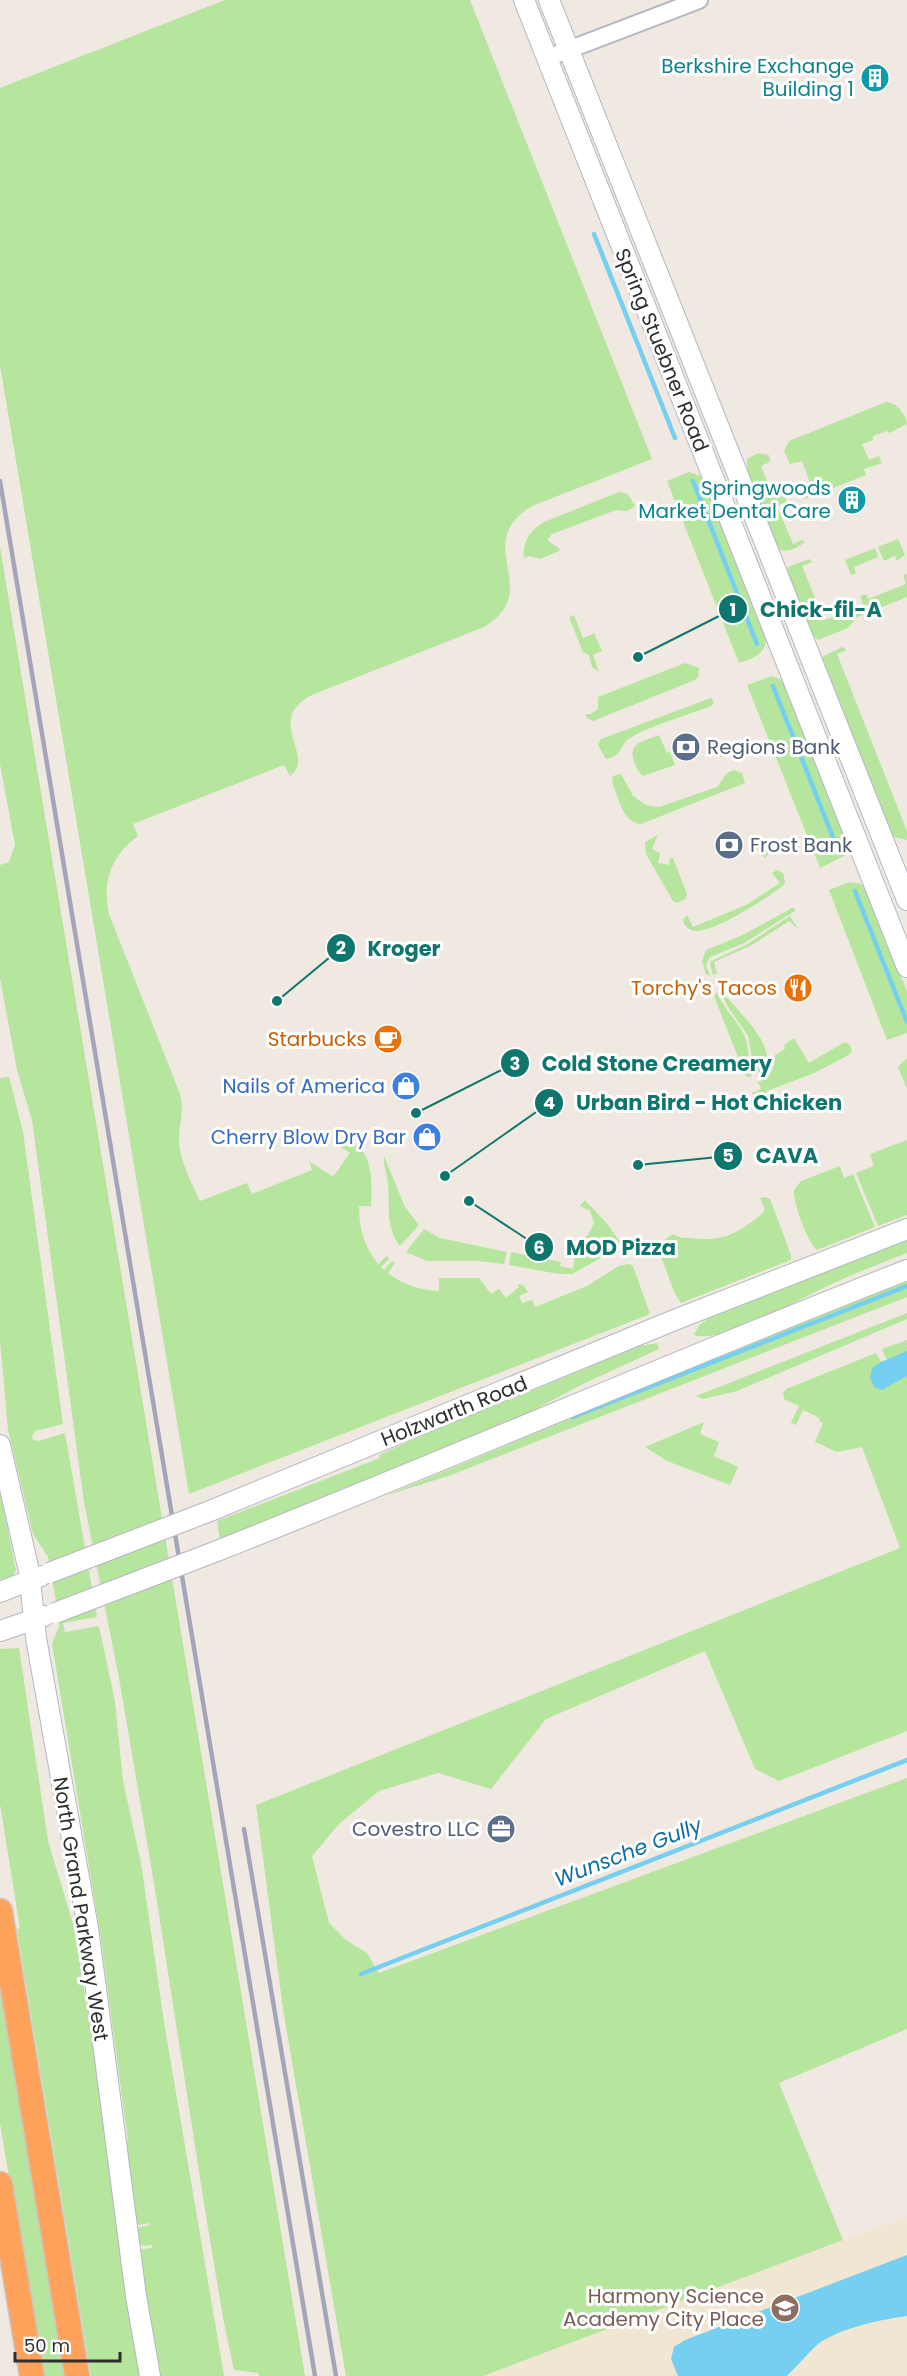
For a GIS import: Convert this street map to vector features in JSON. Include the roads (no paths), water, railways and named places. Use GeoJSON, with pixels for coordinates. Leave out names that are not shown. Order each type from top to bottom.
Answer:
{"type":"FeatureCollection","features":[{"type":"Feature","properties":{"kind":"highway"},"geometry":{"type":"LineString","coordinates":[[0,1911],[76,2376]]}},
{"type":"Feature","properties":{"kind":"highway"},"geometry":{"type":"LineString","coordinates":[[0,2184],[32,2376]]}},
{"type":"Feature","properties":{"kind":"main road","name":"Spring Stuebner Road"},"geometry":{"type":"LineString","coordinates":[[524,0],[907,967]]}},
{"type":"Feature","properties":{"kind":"main road","name":"Spring Stuebner Road"},"geometry":{"type":"LineString","coordinates":[[549,0],[907,900]]}},
{"type":"Feature","properties":{"kind":"main road"},"geometry":{"type":"LineString","coordinates":[[702,450],[728,449]]}},
{"type":"Feature","properties":{"kind":"main road","name":"Holzwarth Road"},"geometry":{"type":"LineString","coordinates":[[0,1592],[210,1511],[672,1321],[907,1229]]}},
{"type":"Feature","properties":{"kind":"main road","name":"Holzwarth Road"},"geometry":{"type":"LineString","coordinates":[[3,1630],[55,1613],[388,1484],[687,1358],[907,1270]]}},
{"type":"Feature","properties":{"kind":"main road","name":"North Grand Parkway West"},"geometry":{"type":"LineString","coordinates":[[0,1445],[14,1499],[30,1581],[33,1620],[88,1928],[136,2296],[150,2376]]}},
{"type":"Feature","properties":{"kind":"street"},"geometry":{"type":"LineString","coordinates":[[547,58],[699,0]]}},
{"type":"Feature","properties":{"kind":"water"},"geometry":{"type":"Polygon","coordinates":[[[907,1351],[907,1376],[882,1390],[874,1387],[870,1378],[872,1368],[907,1351]]]}},
{"type":"Feature","properties":{"kind":"water"},"geometry":{"type":"Polygon","coordinates":[[[907,2255],[907,2316],[860,2326],[825,2339],[787,2376],[678,2376],[671,2359],[674,2347],[685,2340],[907,2255]]]}},
{"type":"Feature","properties":{"kind":"waterway"},"geometry":{"type":"LineString","coordinates":[[594,234],[675,438]]}},
{"type":"Feature","properties":{"kind":"waterway"},"geometry":{"type":"LineString","coordinates":[[693,481],[757,644]]}},
{"type":"Feature","properties":{"kind":"waterway"},"geometry":{"type":"LineString","coordinates":[[773,686],[838,850]]}},
{"type":"Feature","properties":{"kind":"waterway"},"geometry":{"type":"LineString","coordinates":[[855,891],[907,1022]]}},
{"type":"Feature","properties":{"kind":"waterway"},"geometry":{"type":"LineString","coordinates":[[573,1417],[907,1286]]}},
{"type":"Feature","properties":{"kind":"waterway","name":"Wunsche Gully"},"geometry":{"type":"LineString","coordinates":[[361,1974],[907,1760]]}},
{"type":"Feature","properties":{"kind":"railway"},"geometry":{"type":"LineString","coordinates":[[0,481],[315,2376]]}},
{"type":"Feature","properties":{"kind":"railway"},"geometry":{"type":"LineString","coordinates":[[244,1829],[336,2376]]}},
{"type":"Feature","properties":{"kind":"place","name":"Berkshire Exchange Building 1"},"geometry":{"type":"Point","coordinates":[875,78]}},
{"type":"Feature","properties":{"kind":"place","name":"Springwoods Market Dental Care"},"geometry":{"type":"Point","coordinates":[852,500]}},
{"type":"Feature","properties":{"kind":"place","name":"Chick-fil-A"},"geometry":{"type":"Point","coordinates":[638,657]}},
{"type":"Feature","properties":{"kind":"place","name":"Regions Bank"},"geometry":{"type":"Point","coordinates":[686,747]}},
{"type":"Feature","properties":{"kind":"place","name":"Frost Bank"},"geometry":{"type":"Point","coordinates":[729,845]}},
{"type":"Feature","properties":{"kind":"place","name":"Torchy's Tacos"},"geometry":{"type":"Point","coordinates":[798,988]}},
{"type":"Feature","properties":{"kind":"place","name":"Kroger"},"geometry":{"type":"Point","coordinates":[277,1001]}},
{"type":"Feature","properties":{"kind":"place","name":"Starbucks"},"geometry":{"type":"Point","coordinates":[388,1039]}},
{"type":"Feature","properties":{"kind":"place","name":"Nails of America"},"geometry":{"type":"Point","coordinates":[406,1086]}},
{"type":"Feature","properties":{"kind":"place","name":"Cold Stone Creamery"},"geometry":{"type":"Point","coordinates":[416,1113]}},
{"type":"Feature","properties":{"kind":"place","name":"Cherry Blow Dry Bar"},"geometry":{"type":"Point","coordinates":[427,1137]}},
{"type":"Feature","properties":{"kind":"place","name":"CAVA"},"geometry":{"type":"Point","coordinates":[638,1165]}},
{"type":"Feature","properties":{"kind":"place","name":"Urban Bird - Hot Chicken"},"geometry":{"type":"Point","coordinates":[445,1176]}},
{"type":"Feature","properties":{"kind":"place","name":"MOD Pizza"},"geometry":{"type":"Point","coordinates":[469,1201]}},
{"type":"Feature","properties":{"kind":"place","name":"Covestro LLC"},"geometry":{"type":"Point","coordinates":[501,1829]}},
{"type":"Feature","properties":{"kind":"place","name":"Harmony Science Academy City Place"},"geometry":{"type":"Point","coordinates":[785,2308]}}]}
